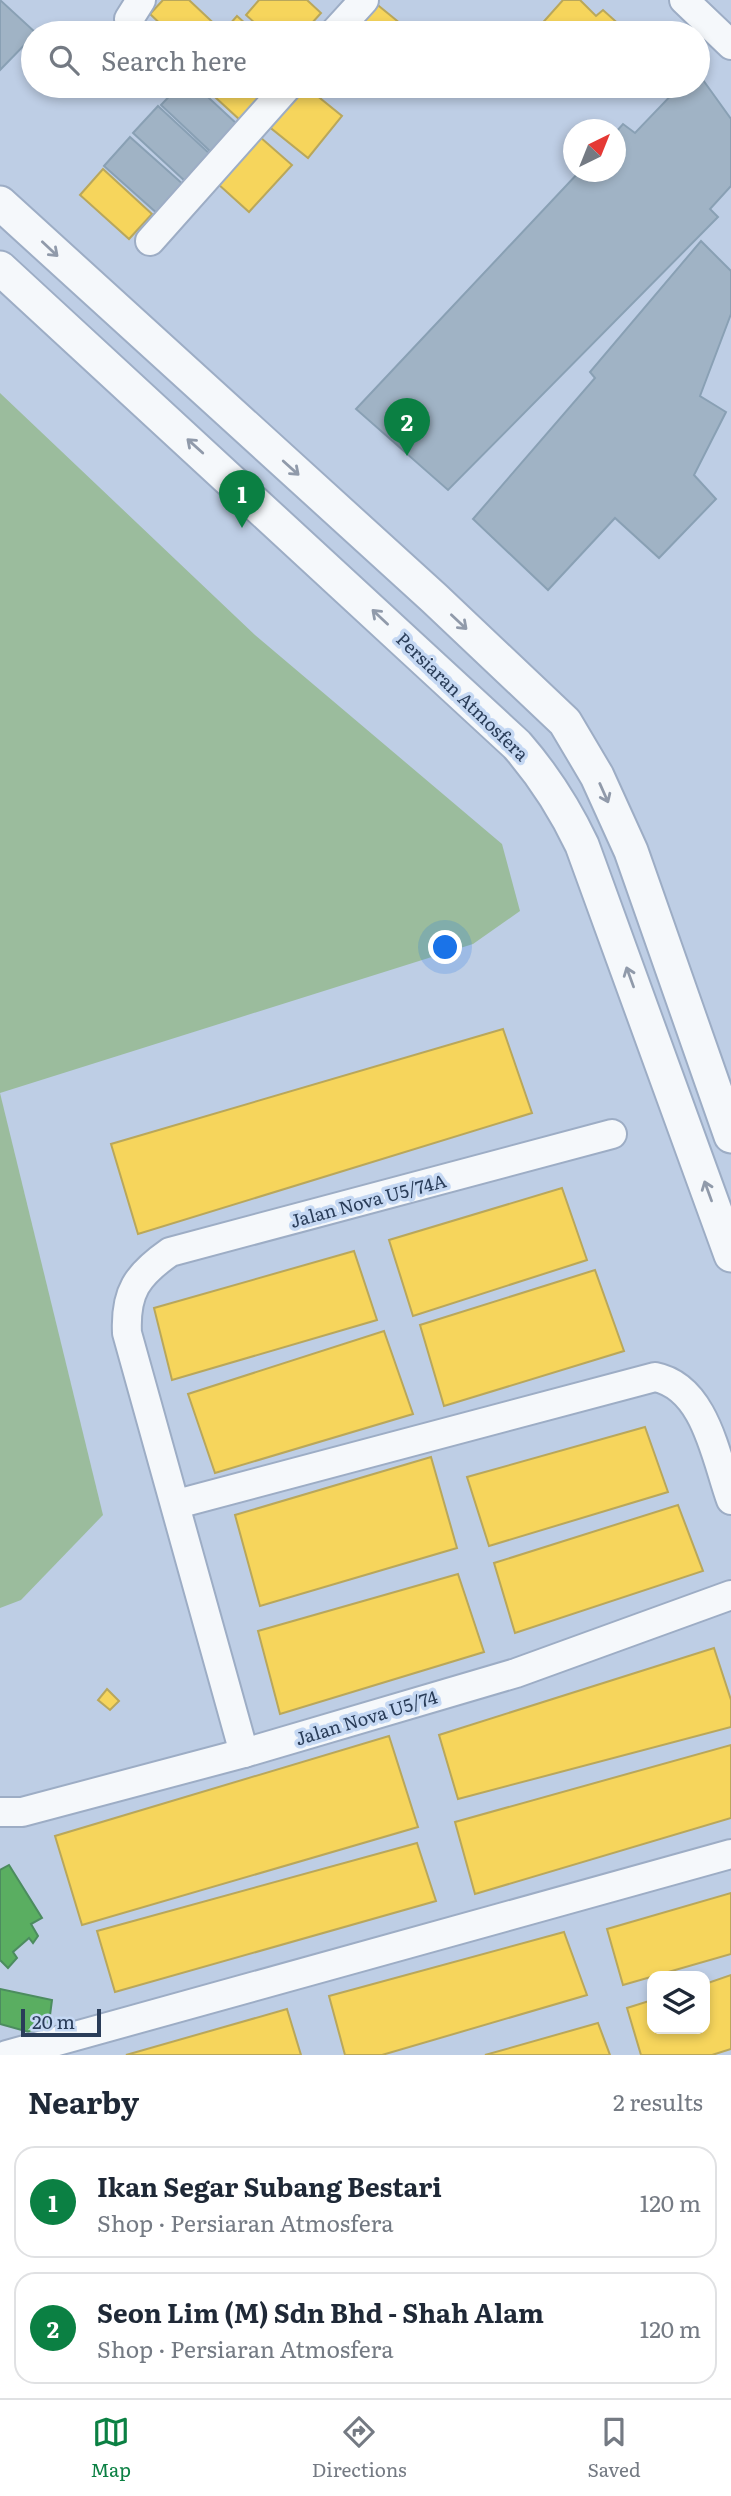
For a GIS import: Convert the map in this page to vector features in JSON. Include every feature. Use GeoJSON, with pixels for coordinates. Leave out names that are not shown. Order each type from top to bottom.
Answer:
{"type":"FeatureCollection","features":[{"type":"Feature","properties":{"kind":"street"},"geometry":{"type":"LineString","coordinates":[[345,21],[364,0]]}},
{"type":"Feature","properties":{"kind":"street"},"geometry":{"type":"LineString","coordinates":[[684,0],[706,21]]}},
{"type":"Feature","properties":{"kind":"street"},"geometry":{"type":"LineString","coordinates":[[710,25],[731,45]]}},
{"type":"Feature","properties":{"kind":"street"},"geometry":{"type":"LineString","coordinates":[[150,241],[277,98]]}},
{"type":"Feature","properties":{"kind":"street"},"geometry":{"type":"LineString","coordinates":[[0,203],[425,590],[565,722],[597,776],[631,851],[731,1136]]}},
{"type":"Feature","properties":{"kind":"street","name":"Persiaran Atmosfera"},"geometry":{"type":"LineString","coordinates":[[0,268],[517,745],[544,776],[562,803],[582,845],[731,1255]]}},
{"type":"Feature","properties":{"kind":"street","name":"Jalan Nova U5/74A"},"geometry":{"type":"LineString","coordinates":[[177,1504],[127,1333],[126,1306],[135,1285],[151,1266],[170,1252],[612,1134]]}},
{"type":"Feature","properties":{"kind":"street"},"geometry":{"type":"LineString","coordinates":[[244,1754],[177,1504],[655,1377],[679,1386],[698,1410],[731,1500]]}},
{"type":"Feature","properties":{"kind":"street","name":"Jalan Nova U5/74"},"geometry":{"type":"LineString","coordinates":[[0,1812],[22,1812],[244,1754],[516,1673],[729,1597]]}},
{"type":"Feature","properties":{"kind":"street"},"geometry":{"type":"LineString","coordinates":[[7,2055],[731,1854]]}},
{"type":"Feature","properties":{"kind":"shaded area"},"geometry":{"type":"Polygon","coordinates":[[[0,393],[255,635],[502,844],[520,911],[473,944],[0,1093],[0,393]]]}},
{"type":"Feature","properties":{"kind":"shaded area"},"geometry":{"type":"Polygon","coordinates":[[[0,1093],[103,1515],[21,1600],[0,1608],[0,1093]]]}},
{"type":"Feature","properties":{"kind":"building: Homes"},"geometry":{"type":"Polygon","coordinates":[[[163,0],[189,0],[211,21],[157,21],[150,14],[163,0]]]}},
{"type":"Feature","properties":{"kind":"building: Homes"},"geometry":{"type":"Polygon","coordinates":[[[259,0],[307,0],[321,13],[314,21],[253,21],[246,15],[259,0]]]}},
{"type":"Feature","properties":{"kind":"building: Homes"},"geometry":{"type":"Polygon","coordinates":[[[563,0],[580,0],[596,16],[603,10],[615,21],[544,21],[563,0]]]}},
{"type":"Feature","properties":{"kind":"building: Homes"},"geometry":{"type":"Polygon","coordinates":[[[374,2],[397,21],[359,21],[374,2]]]}},
{"type":"Feature","properties":{"kind":"building: Homes"},"geometry":{"type":"Polygon","coordinates":[[[216,98],[260,98],[240,120],[216,98]]]}},
{"type":"Feature","properties":{"kind":"building: Homes"},"geometry":{"type":"Polygon","coordinates":[[[289,98],[320,98],[342,116],[308,158],[267,125],[289,98]]]}},
{"type":"Feature","properties":{"kind":"building: Homes"},"geometry":{"type":"Polygon","coordinates":[[[260,137],[292,165],[249,212],[218,184],[260,137]]]}},
{"type":"Feature","properties":{"kind":"building: Homes"},"geometry":{"type":"Polygon","coordinates":[[[103,169],[152,214],[129,239],[80,195],[103,169]]]}},
{"type":"Feature","properties":{"kind":"building: Homes"},"geometry":{"type":"Polygon","coordinates":[[[503,1029],[532,1113],[138,1234],[111,1144],[503,1029]]]}},
{"type":"Feature","properties":{"kind":"building: Homes"},"geometry":{"type":"Polygon","coordinates":[[[562,1188],[587,1260],[413,1316],[389,1240],[562,1188]]]}},
{"type":"Feature","properties":{"kind":"building: Homes"},"geometry":{"type":"Polygon","coordinates":[[[354,1251],[377,1320],[172,1380],[154,1308],[354,1251]]]}},
{"type":"Feature","properties":{"kind":"building: Homes"},"geometry":{"type":"Polygon","coordinates":[[[595,1270],[624,1351],[444,1406],[420,1325],[595,1270]]]}},
{"type":"Feature","properties":{"kind":"building: Homes"},"geometry":{"type":"Polygon","coordinates":[[[384,1331],[413,1414],[215,1473],[188,1394],[384,1331]]]}},
{"type":"Feature","properties":{"kind":"building: Homes"},"geometry":{"type":"Polygon","coordinates":[[[645,1427],[668,1492],[489,1546],[467,1477],[645,1427]]]}},
{"type":"Feature","properties":{"kind":"building: Homes"},"geometry":{"type":"Polygon","coordinates":[[[431,1457],[457,1548],[260,1606],[235,1515],[431,1457]]]}},
{"type":"Feature","properties":{"kind":"building: Homes"},"geometry":{"type":"Polygon","coordinates":[[[678,1505],[703,1571],[515,1633],[494,1563],[678,1505]]]}},
{"type":"Feature","properties":{"kind":"building: Homes"},"geometry":{"type":"Polygon","coordinates":[[[458,1574],[484,1652],[280,1714],[258,1631],[458,1574]]]}},
{"type":"Feature","properties":{"kind":"building: Homes"},"geometry":{"type":"Polygon","coordinates":[[[714,1648],[731,1700],[731,1727],[458,1799],[439,1735],[714,1648]]]}},
{"type":"Feature","properties":{"kind":"building: Homes"},"geometry":{"type":"Polygon","coordinates":[[[107,1689],[119,1701],[110,1710],[98,1700],[107,1689]]]}},
{"type":"Feature","properties":{"kind":"building: Homes"},"geometry":{"type":"Polygon","coordinates":[[[389,1736],[418,1827],[82,1925],[55,1836],[389,1736]]]}},
{"type":"Feature","properties":{"kind":"building: Homes"},"geometry":{"type":"Polygon","coordinates":[[[731,1745],[731,1818],[475,1894],[455,1822],[731,1745]]]}},
{"type":"Feature","properties":{"kind":"building: Homes"},"geometry":{"type":"Polygon","coordinates":[[[417,1843],[436,1901],[115,1992],[97,1931],[417,1843]]]}},
{"type":"Feature","properties":{"kind":"building: Homes"},"geometry":{"type":"Polygon","coordinates":[[[731,1893],[731,1954],[672,1971],[647,1971],[647,1978],[623,1985],[607,1929],[731,1893]]]}},
{"type":"Feature","properties":{"kind":"building: Homes"},"geometry":{"type":"Polygon","coordinates":[[[564,1932],[587,1995],[382,2055],[345,2055],[329,1996],[564,1932]]]}},
{"type":"Feature","properties":{"kind":"building: Homes"},"geometry":{"type":"Polygon","coordinates":[[[731,1975],[731,2049],[712,2055],[641,2055],[627,2008],[647,2002],[647,2034],[710,2034],[710,1982],[731,1975]]]}},
{"type":"Feature","properties":{"kind":"building: Homes"},"geometry":{"type":"Polygon","coordinates":[[[287,2009],[301,2055],[126,2055],[287,2009]]]}},
{"type":"Feature","properties":{"kind":"building: Homes"},"geometry":{"type":"Polygon","coordinates":[[[598,2023],[610,2055],[485,2055],[598,2023]]]}},
{"type":"Feature","properties":{"kind":"building: Public"},"geometry":{"type":"Polygon","coordinates":[[[9,1865],[42,1918],[31,1924],[38,1936],[33,1943],[29,1938],[13,1952],[17,1958],[8,1968],[0,1960],[0,1870],[9,1865]]]}},
{"type":"Feature","properties":{"kind":"building: Public"},"geometry":{"type":"Polygon","coordinates":[[[0,1989],[52,2000],[49,2023],[39,2020],[36,2034],[0,2024],[0,1989]]]}},
{"type":"Feature","properties":{"kind":"building: Other"},"geometry":{"type":"Polygon","coordinates":[[[0,0],[23,21],[21,48],[0,70],[0,0]]]}},
{"type":"Feature","properties":{"kind":"building: Other"},"geometry":{"type":"Polygon","coordinates":[[[710,90],[731,119],[731,186],[710,209],[718,217],[448,490],[356,409],[570,182],[626,182],[626,126],[635,133],[669,98],[710,98],[710,90]]]}},
{"type":"Feature","properties":{"kind":"building: Other"},"geometry":{"type":"Polygon","coordinates":[[[168,98],[209,98],[237,124],[211,152],[161,105],[168,98]]]}},
{"type":"Feature","properties":{"kind":"building: Other"},"geometry":{"type":"Polygon","coordinates":[[[158,106],[211,155],[186,182],[133,133],[158,106]]]}},
{"type":"Feature","properties":{"kind":"building: Other"},"geometry":{"type":"Polygon","coordinates":[[[130,137],[185,186],[159,215],[104,166],[130,137]]]}},
{"type":"Feature","properties":{"kind":"building: Other"},"geometry":{"type":"Polygon","coordinates":[[[701,241],[731,271],[731,314],[700,396],[726,412],[694,475],[716,499],[659,558],[615,518],[548,590],[473,519],[595,378],[590,372],[701,241]]]}},
{"type":"Feature","properties":{"kind":"place","name":"Seon Lim (M) Sdn Bhd - Shah Alam"},"geometry":{"type":"Point","coordinates":[407,456]}},
{"type":"Feature","properties":{"kind":"place","name":"Ikan Segar Subang Bestari"},"geometry":{"type":"Point","coordinates":[242,528]}}]}
